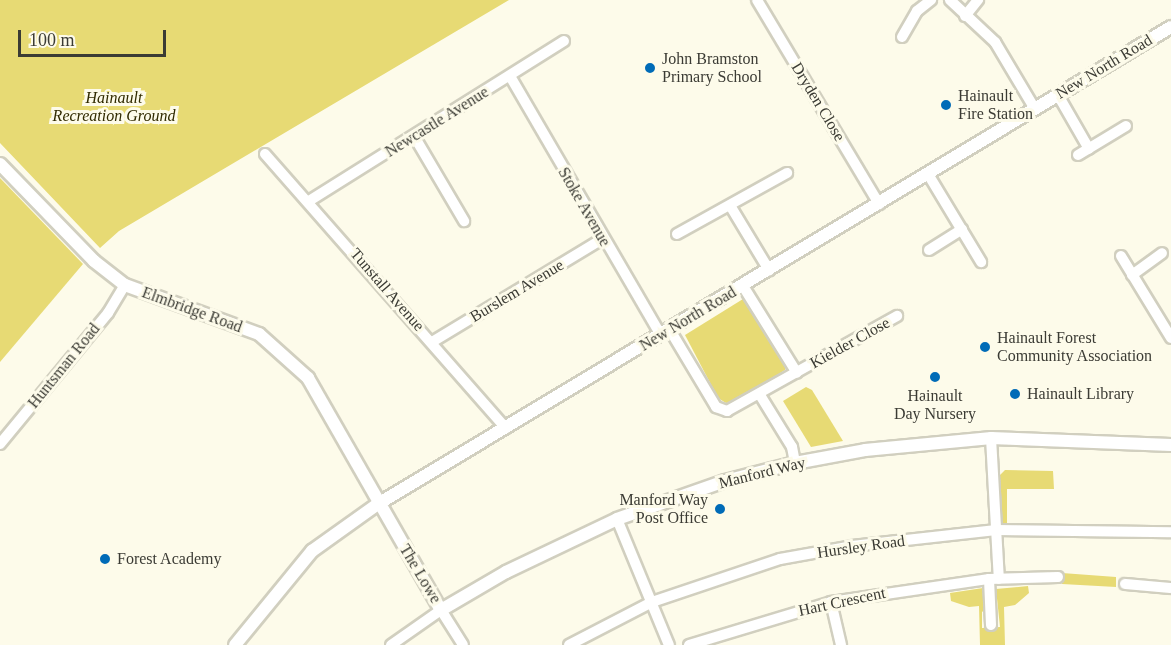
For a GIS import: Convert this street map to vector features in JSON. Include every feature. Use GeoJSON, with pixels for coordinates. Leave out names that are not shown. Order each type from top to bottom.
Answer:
{"type":"FeatureCollection","features":[{"type":"Feature","properties":{"kind":"street","name":"Dryden Close"},"geometry":{"type":"LineString","coordinates":[[757,0],[879,204]]}},
{"type":"Feature","properties":{"kind":"street"},"geometry":{"type":"LineString","coordinates":[[902,37],[917,11],[931,0]]}},
{"type":"Feature","properties":{"kind":"street"},"geometry":{"type":"LineString","coordinates":[[950,0],[964,16],[995,42],[1035,109]]}},
{"type":"Feature","properties":{"kind":"street"},"geometry":{"type":"LineString","coordinates":[[964,16],[978,0]]}},
{"type":"Feature","properties":{"kind":"street","name":"New North Road"},"geometry":{"type":"LineString","coordinates":[[235,645],[312,551],[378,504],[666,333],[1171,27]]}},
{"type":"Feature","properties":{"kind":"street","name":"Newcastle Avenue"},"geometry":{"type":"LineString","coordinates":[[309,201],[564,41]]}},
{"type":"Feature","properties":{"kind":"street","name":"Stoke Avenue"},"geometry":{"type":"LineString","coordinates":[[510,76],[602,239],[720,410],[734,410],[760,395]]}},
{"type":"Feature","properties":{"kind":"street"},"geometry":{"type":"LineString","coordinates":[[1058,94],[1089,149]]}},
{"type":"Feature","properties":{"kind":"street"},"geometry":{"type":"LineString","coordinates":[[1078,156],[1126,126]]}},
{"type":"Feature","properties":{"kind":"street"},"geometry":{"type":"LineString","coordinates":[[414,136],[464,221]]}},
{"type":"Feature","properties":{"kind":"street","name":"Tunstall Avenue"},"geometry":{"type":"LineString","coordinates":[[265,154],[309,201],[506,428]]}},
{"type":"Feature","properties":{"kind":"street","name":"Elmbridge Road"},"geometry":{"type":"LineString","coordinates":[[0,164],[94,261],[125,285],[259,334],[308,378],[378,504]]}},
{"type":"Feature","properties":{"kind":"street"},"geometry":{"type":"LineString","coordinates":[[677,234],[731,207],[787,173]]}},
{"type":"Feature","properties":{"kind":"street"},"geometry":{"type":"LineString","coordinates":[[928,174],[981,262]]}},
{"type":"Feature","properties":{"kind":"street"},"geometry":{"type":"LineString","coordinates":[[731,207],[769,270]]}},
{"type":"Feature","properties":{"kind":"street"},"geometry":{"type":"LineString","coordinates":[[928,249],[962,229]]}},
{"type":"Feature","properties":{"kind":"street","name":"Burslem Avenue"},"geometry":{"type":"LineString","coordinates":[[432,342],[602,239]]}},
{"type":"Feature","properties":{"kind":"street"},"geometry":{"type":"LineString","coordinates":[[1132,275],[1162,253]]}},
{"type":"Feature","properties":{"kind":"street"},"geometry":{"type":"LineString","coordinates":[[1120,256],[1171,338]]}},
{"type":"Feature","properties":{"kind":"street","name":"Huntsman Road"},"geometry":{"type":"LineString","coordinates":[[0,444],[108,313],[125,285]]}},
{"type":"Feature","properties":{"kind":"street","name":"Kielder Close"},"geometry":{"type":"LineString","coordinates":[[743,286],[797,373],[897,316]]}},
{"type":"Feature","properties":{"kind":"street"},"geometry":{"type":"LineString","coordinates":[[795,463],[792,447],[760,395],[797,373]]}},
{"type":"Feature","properties":{"kind":"street"},"geometry":{"type":"LineString","coordinates":[[991,438],[996,531],[991,625]]}},
{"type":"Feature","properties":{"kind":"street","name":"Manford Way"},"geometry":{"type":"LineString","coordinates":[[391,645],[441,610],[506,572],[617,519],[725,481],[795,463],[865,450],[991,438],[1122,440],[1171,446]]}},
{"type":"Feature","properties":{"kind":"street","name":"The Lowe"},"geometry":{"type":"LineString","coordinates":[[378,504],[463,645]]}},
{"type":"Feature","properties":{"kind":"street"},"geometry":{"type":"LineString","coordinates":[[617,519],[669,645]]}},
{"type":"Feature","properties":{"kind":"street","name":"Hursley Road"},"geometry":{"type":"LineString","coordinates":[[569,645],[652,602],[780,560],[852,546],[996,531],[1171,532]]}},
{"type":"Feature","properties":{"kind":"street","name":"Hart Crescent"},"geometry":{"type":"LineString","coordinates":[[689,645],[831,602],[994,579],[1058,577]]}},
{"type":"Feature","properties":{"kind":"street"},"geometry":{"type":"LineString","coordinates":[[1125,584],[1171,588]]}},
{"type":"Feature","properties":{"kind":"street"},"geometry":{"type":"LineString","coordinates":[[831,602],[841,645]]}},
{"type":"Feature","properties":{"kind":"green space","name":"Hainault Recreation Ground"},"geometry":{"type":"Polygon","coordinates":[[[0,0],[509,0],[119,231],[100,248],[0,143],[0,0]]]}},
{"type":"Feature","properties":{"kind":"green space"},"geometry":{"type":"Polygon","coordinates":[[[0,178],[83,264],[0,362],[0,178]]]}},
{"type":"Feature","properties":{"kind":"green space"},"geometry":{"type":"Polygon","coordinates":[[[743,299],[751,304],[786,363],[785,370],[735,402],[726,403],[718,398],[685,335],[743,299]]]}},
{"type":"Feature","properties":{"kind":"green space"},"geometry":{"type":"Polygon","coordinates":[[[806,387],[812,390],[843,441],[811,447],[783,401],[806,387]]]}},
{"type":"Feature","properties":{"kind":"green space"},"geometry":{"type":"Polygon","coordinates":[[[1005,470],[1053,471],[1054,489],[1007,489],[1007,526],[1000,522],[998,477],[1005,470]]]}},
{"type":"Feature","properties":{"kind":"green space"},"geometry":{"type":"Polygon","coordinates":[[[1062,573],[1116,577],[1116,587],[1062,584],[1062,573]]]}},
{"type":"Feature","properties":{"kind":"green space"},"geometry":{"type":"Polygon","coordinates":[[[1028,586],[1029,593],[1015,605],[1004,607],[1005,645],[980,645],[979,606],[969,607],[951,601],[950,593],[983,588],[987,608],[982,612],[982,628],[1000,627],[996,589],[1028,586]]]}},
{"type":"Feature","properties":{"kind":"place","name":"John Bramston Primary School"},"geometry":{"type":"Point","coordinates":[650,68]}},
{"type":"Feature","properties":{"kind":"place","name":"Hainault Fire Station"},"geometry":{"type":"Point","coordinates":[946,105]}},
{"type":"Feature","properties":{"kind":"place","name":"Hainault Forest Community Association"},"geometry":{"type":"Point","coordinates":[985,347]}},
{"type":"Feature","properties":{"kind":"place","name":"Hainault Day Nursery"},"geometry":{"type":"Point","coordinates":[935,377]}},
{"type":"Feature","properties":{"kind":"place","name":"Hainault Library"},"geometry":{"type":"Point","coordinates":[1015,394]}},
{"type":"Feature","properties":{"kind":"place","name":"Manford Way Post Office"},"geometry":{"type":"Point","coordinates":[720,509]}},
{"type":"Feature","properties":{"kind":"place","name":"Forest Academy"},"geometry":{"type":"Point","coordinates":[105,559]}}]}
